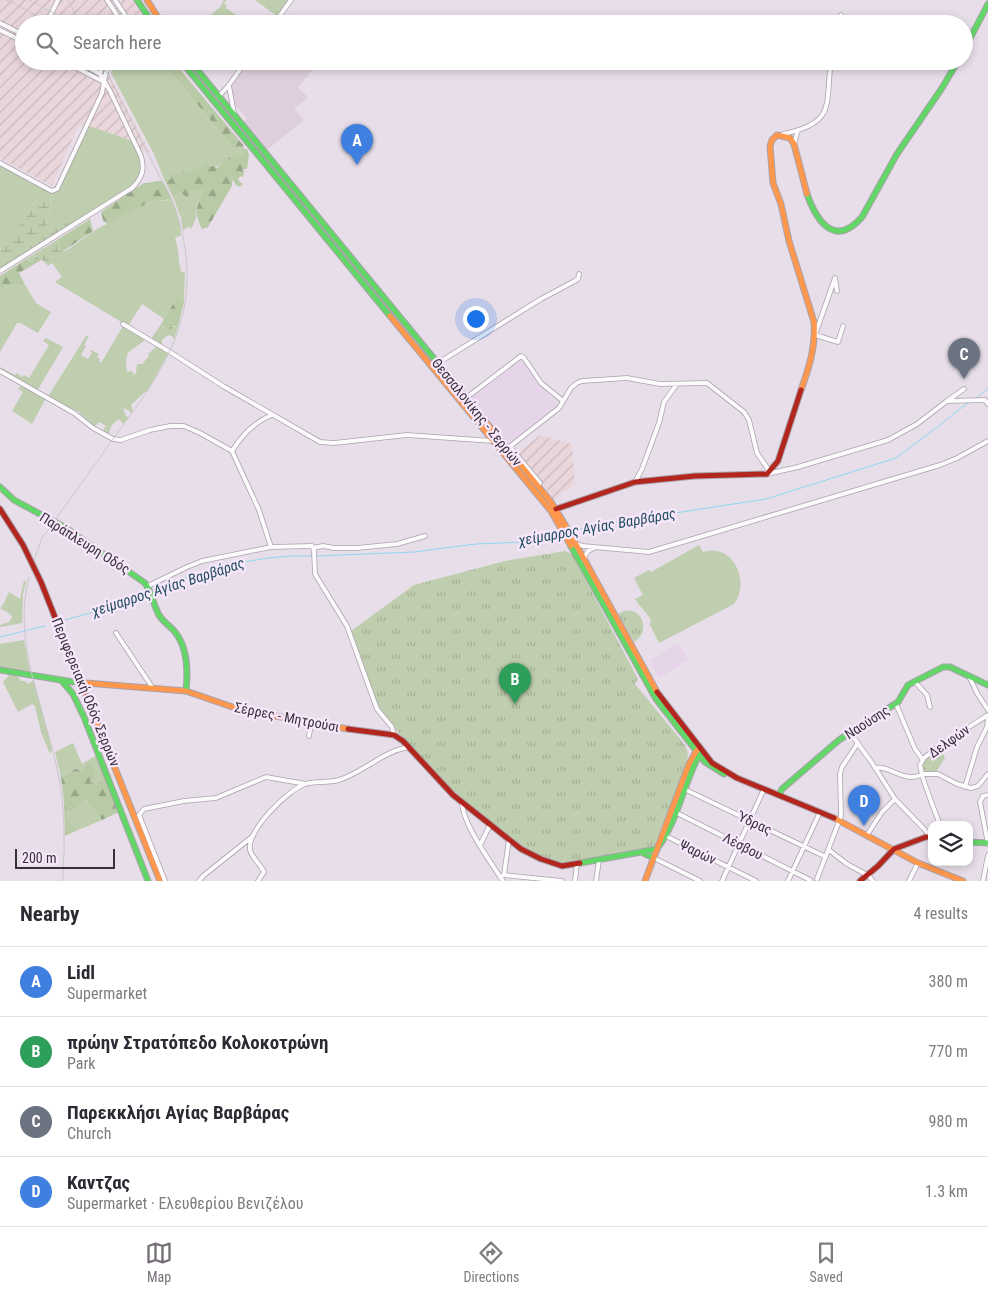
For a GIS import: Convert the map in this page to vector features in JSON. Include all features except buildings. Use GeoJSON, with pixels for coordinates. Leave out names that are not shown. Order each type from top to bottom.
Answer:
{"type":"FeatureCollection","features":[{"type":"Feature","properties":{"kind":"main road"},"geometry":{"type":"LineString","coordinates":[[137,0],[147,15]]}},
{"type":"Feature","properties":{"kind":"main road"},"geometry":{"type":"LineString","coordinates":[[148,0],[157,15]]}},
{"type":"Feature","properties":{"kind":"main road"},"geometry":{"type":"LineString","coordinates":[[973,33],[988,4]]}},
{"type":"Feature","properties":{"kind":"main road","name":"Θεσσαλονίκης - Σερρών"},"geometry":{"type":"LineString","coordinates":[[188,70],[494,441],[507,449]]}},
{"type":"Feature","properties":{"kind":"main road","name":"Θεσσαλονίκης - Σερρών"},"geometry":{"type":"LineString","coordinates":[[197,70],[556,509],[559,520]]}},
{"type":"Feature","properties":{"kind":"main road"},"geometry":{"type":"LineString","coordinates":[[556,509],[635,482],[695,476],[767,474],[772,470],[778,461],[811,360],[815,335],[806,293],[789,241],[781,204],[773,183],[770,143],[774,137],[782,135],[790,138],[794,144],[807,190],[820,220],[828,229],[836,231],[848,230],[856,225],[862,216],[897,154],[953,70]]}},
{"type":"Feature","properties":{"kind":"main road","name":"Θεσσαλονίκης - Σερρών"},"geometry":{"type":"LineString","coordinates":[[536,485],[572,542],[651,692],[687,740],[699,751]]}},
{"type":"Feature","properties":{"kind":"main road","name":"Παράπλευρη Οδός"},"geometry":{"type":"LineString","coordinates":[[0,487],[14,500],[66,528],[138,576],[149,587]]}},
{"type":"Feature","properties":{"kind":"main road","name":"Περιφερειακή Οδός Σερρών"},"geometry":{"type":"LineString","coordinates":[[0,509],[23,545],[41,582],[160,881]]}},
{"type":"Feature","properties":{"kind":"main road","name":"Θεσσαλονίκης - Σερρών"},"geometry":{"type":"LineString","coordinates":[[572,542],[584,559],[658,693],[699,751]]}},
{"type":"Feature","properties":{"kind":"main road"},"geometry":{"type":"LineString","coordinates":[[149,587],[161,618],[178,636],[185,652],[187,669],[186,692]]}},
{"type":"Feature","properties":{"kind":"main road","name":"Ναούσης"},"geometry":{"type":"LineString","coordinates":[[779,795],[782,789],[840,740],[896,704],[901,699],[907,686],[946,666],[988,685]]}},
{"type":"Feature","properties":{"kind":"main road"},"geometry":{"type":"LineString","coordinates":[[0,670],[73,682]]}},
{"type":"Feature","properties":{"kind":"main road"},"geometry":{"type":"LineString","coordinates":[[62,680],[73,694],[84,717],[148,881]]}},
{"type":"Feature","properties":{"kind":"main road","name":"Σέρρες - Μητρούσι"},"geometry":{"type":"LineString","coordinates":[[86,682],[186,692],[201,695],[241,710],[311,723],[394,735]]}},
{"type":"Feature","properties":{"kind":"main road"},"geometry":{"type":"LineString","coordinates":[[394,735],[408,747],[449,791],[528,854],[562,866],[658,848],[666,836],[699,751]]}},
{"type":"Feature","properties":{"kind":"main road"},"geometry":{"type":"LineString","coordinates":[[645,881],[690,760],[687,740]]}},
{"type":"Feature","properties":{"kind":"main road"},"geometry":{"type":"LineString","coordinates":[[690,760],[699,751]]}},
{"type":"Feature","properties":{"kind":"main road"},"geometry":{"type":"LineString","coordinates":[[699,751],[710,766]]}},
{"type":"Feature","properties":{"kind":"main road"},"geometry":{"type":"LineString","coordinates":[[699,751],[714,764],[737,778]]}},
{"type":"Feature","properties":{"kind":"main road"},"geometry":{"type":"LineString","coordinates":[[692,768],[698,764],[710,766],[726,775],[839,820],[946,878],[963,881]]}},
{"type":"Feature","properties":{"kind":"main road"},"geometry":{"type":"LineString","coordinates":[[860,881],[893,850],[928,838]]}},
{"type":"Feature","properties":{"kind":"main road"},"geometry":{"type":"LineString","coordinates":[[973,842],[988,843]]}},
{"type":"Feature","properties":{"kind":"main road"},"geometry":{"type":"LineString","coordinates":[[641,852],[654,858]]}},
{"type":"Feature","properties":{"kind":"street"},"geometry":{"type":"LineString","coordinates":[[50,15],[58,0]]}},
{"type":"Feature","properties":{"kind":"street"},"geometry":{"type":"LineString","coordinates":[[107,0],[117,15]]}},
{"type":"Feature","properties":{"kind":"street"},"geometry":{"type":"LineString","coordinates":[[115,0],[124,15]]}},
{"type":"Feature","properties":{"kind":"street"},"geometry":{"type":"LineString","coordinates":[[280,15],[291,0]]}},
{"type":"Feature","properties":{"kind":"street"},"geometry":{"type":"LineString","coordinates":[[0,23],[15,30]]}},
{"type":"Feature","properties":{"kind":"street"},"geometry":{"type":"LineString","coordinates":[[0,30],[15,38]]}},
{"type":"Feature","properties":{"kind":"street"},"geometry":{"type":"LineString","coordinates":[[80,70],[104,82]]}},
{"type":"Feature","properties":{"kind":"street"},"geometry":{"type":"LineString","coordinates":[[0,271],[132,188],[140,179],[143,170],[141,156],[100,74],[93,70]]}},
{"type":"Feature","properties":{"kind":"street"},"geometry":{"type":"LineString","coordinates":[[100,74],[101,70]]}},
{"type":"Feature","properties":{"kind":"street"},"geometry":{"type":"LineString","coordinates":[[0,163],[48,190],[54,191],[58,187],[102,93],[107,70]]}},
{"type":"Feature","properties":{"kind":"street"},"geometry":{"type":"LineString","coordinates":[[218,96],[226,90],[239,70]]}},
{"type":"Feature","properties":{"kind":"street"},"geometry":{"type":"LineString","coordinates":[[782,135],[814,124],[823,115],[830,93],[831,70]]}},
{"type":"Feature","properties":{"kind":"street"},"geometry":{"type":"LineString","coordinates":[[230,83],[232,106],[237,119]]}},
{"type":"Feature","properties":{"kind":"street"},"geometry":{"type":"LineString","coordinates":[[794,144],[798,130]]}},
{"type":"Feature","properties":{"kind":"street"},"geometry":{"type":"LineString","coordinates":[[438,363],[578,279],[579,274]]}},
{"type":"Feature","properties":{"kind":"street"},"geometry":{"type":"LineString","coordinates":[[836,291],[835,278],[815,335],[838,342],[843,326]]}},
{"type":"Feature","properties":{"kind":"street"},"geometry":{"type":"LineString","coordinates":[[123,324],[315,440],[326,443],[407,435],[494,441]]}},
{"type":"Feature","properties":{"kind":"street"},"geometry":{"type":"LineString","coordinates":[[466,398],[521,356],[542,384],[563,401]]}},
{"type":"Feature","properties":{"kind":"street"},"geometry":{"type":"LineString","coordinates":[[0,371],[74,413],[93,428],[113,439],[121,440],[150,430],[170,426],[184,426],[232,451],[259,510],[270,547]]}},
{"type":"Feature","properties":{"kind":"street"},"geometry":{"type":"LineString","coordinates":[[507,449],[559,408],[572,387],[582,381],[627,378],[660,384],[707,384],[744,412],[749,420],[757,453],[768,469],[767,474],[798,467],[888,440],[917,424],[964,389]]}},
{"type":"Feature","properties":{"kind":"street"},"geometry":{"type":"LineString","coordinates":[[635,482],[642,469],[659,423],[664,402],[677,384]]}},
{"type":"Feature","properties":{"kind":"street"},"geometry":{"type":"LineString","coordinates":[[947,401],[986,400],[988,404]]}},
{"type":"Feature","properties":{"kind":"street"},"geometry":{"type":"LineString","coordinates":[[232,451],[249,429],[257,422],[272,415]]}},
{"type":"Feature","properties":{"kind":"street"},"geometry":{"type":"LineString","coordinates":[[572,542],[582,546],[649,552],[940,465],[988,441]]}},
{"type":"Feature","properties":{"kind":"street"},"geometry":{"type":"LineString","coordinates":[[149,587],[195,564],[270,547],[303,546],[314,549],[324,546],[357,548],[397,544],[425,536]]}},
{"type":"Feature","properties":{"kind":"street"},"geometry":{"type":"LineString","coordinates":[[584,559],[589,550],[599,548]]}},
{"type":"Feature","properties":{"kind":"street"},"geometry":{"type":"LineString","coordinates":[[314,549],[315,574],[347,626],[377,709],[392,727],[394,735]]}},
{"type":"Feature","properties":{"kind":"street"},"geometry":{"type":"LineString","coordinates":[[116,633],[152,688]]}},
{"type":"Feature","properties":{"kind":"street"},"geometry":{"type":"LineString","coordinates":[[969,676],[988,710]]}},
{"type":"Feature","properties":{"kind":"street"},"geometry":{"type":"LineString","coordinates":[[915,682],[927,695],[929,705],[923,704]]}},
{"type":"Feature","properties":{"kind":"street"},"geometry":{"type":"LineString","coordinates":[[896,704],[915,749],[922,760]]}},
{"type":"Feature","properties":{"kind":"street"},"geometry":{"type":"LineString","coordinates":[[965,787],[977,747],[987,727],[988,716]]}},
{"type":"Feature","properties":{"kind":"street","name":"Δελφών"},"geometry":{"type":"LineString","coordinates":[[875,768],[879,766],[909,777],[922,775],[920,765],[922,760],[939,746],[988,716]]}},
{"type":"Feature","properties":{"kind":"street"},"geometry":{"type":"LineString","coordinates":[[309,736],[311,723]]}},
{"type":"Feature","properties":{"kind":"street"},"geometry":{"type":"LineString","coordinates":[[850,734],[895,799],[928,834]]}},
{"type":"Feature","properties":{"kind":"street"},"geometry":{"type":"LineString","coordinates":[[818,879],[841,814],[840,774],[858,743]]}},
{"type":"Feature","properties":{"kind":"street"},"geometry":{"type":"LineString","coordinates":[[165,881],[141,820],[140,815],[144,809],[184,801],[216,798],[266,777],[306,784],[339,780],[393,751],[408,747]]}},
{"type":"Feature","properties":{"kind":"street"},"geometry":{"type":"LineString","coordinates":[[939,821],[922,775],[938,774],[965,787],[977,786],[988,774]]}},
{"type":"Feature","properties":{"kind":"street"},"geometry":{"type":"LineString","coordinates":[[199,881],[253,836],[274,808],[306,784]]}},
{"type":"Feature","properties":{"kind":"street"},"geometry":{"type":"LineString","coordinates":[[722,881],[764,789]]}},
{"type":"Feature","properties":{"kind":"street","name":"Ύδρας"},"geometry":{"type":"LineString","coordinates":[[684,790],[826,857]]}},
{"type":"Feature","properties":{"kind":"street"},"geometry":{"type":"LineString","coordinates":[[986,795],[980,802],[988,843]]}},
{"type":"Feature","properties":{"kind":"street"},"geometry":{"type":"LineString","coordinates":[[868,836],[880,815],[895,799]]}},
{"type":"Feature","properties":{"kind":"street"},"geometry":{"type":"LineString","coordinates":[[462,802],[465,817],[495,870],[502,878],[562,881]]}},
{"type":"Feature","properties":{"kind":"street"},"geometry":{"type":"LineString","coordinates":[[465,817],[467,810],[472,810]]}},
{"type":"Feature","properties":{"kind":"street","name":"Λέσβου"},"geometry":{"type":"LineString","coordinates":[[675,812],[810,880]]}},
{"type":"Feature","properties":{"kind":"street"},"geometry":{"type":"LineString","coordinates":[[788,881],[820,812]]}},
{"type":"Feature","properties":{"kind":"street"},"geometry":{"type":"LineString","coordinates":[[480,845],[490,824]]}},
{"type":"Feature","properties":{"kind":"street"},"geometry":{"type":"LineString","coordinates":[[253,836],[251,852],[264,872],[258,881]]}},
{"type":"Feature","properties":{"kind":"street","name":"Ψαρών"},"geometry":{"type":"LineString","coordinates":[[666,836],[756,881]]}},
{"type":"Feature","properties":{"kind":"street"},"geometry":{"type":"LineString","coordinates":[[502,878],[509,839]]}},
{"type":"Feature","properties":{"kind":"street"},"geometry":{"type":"LineString","coordinates":[[829,850],[873,881]]}},
{"type":"Feature","properties":{"kind":"street"},"geometry":{"type":"LineString","coordinates":[[984,881],[988,855]]}},
{"type":"Feature","properties":{"kind":"street"},"geometry":{"type":"LineString","coordinates":[[654,858],[700,881]]}},
{"type":"Feature","properties":{"kind":"street"},"geometry":{"type":"LineString","coordinates":[[596,881],[599,860]]}},
{"type":"Feature","properties":{"kind":"street"},"geometry":{"type":"LineString","coordinates":[[909,881],[918,863]]}},
{"type":"Feature","properties":{"kind":"street"},"geometry":{"type":"LineString","coordinates":[[575,881],[577,864]]}},
{"type":"Feature","properties":{"kind":"shaded area"},"geometry":{"type":"Polygon","coordinates":[[[0,0],[132,0],[140,15],[15,15],[15,70],[109,70],[108,72],[150,153],[79,125],[52,186],[0,158],[0,0]]]}},
{"type":"Feature","properties":{"kind":"shaded area"},"geometry":{"type":"Polygon","coordinates":[[[244,70],[312,70],[298,88],[308,97],[294,109],[304,120],[267,150],[243,122],[247,119],[233,102],[232,84],[244,70]]]}},
{"type":"Feature","properties":{"kind":"shaded area"},"geometry":{"type":"Polygon","coordinates":[[[522,358],[543,388],[559,406],[507,445],[471,397],[522,358]]]}},
{"type":"Feature","properties":{"kind":"shaded area"},"geometry":{"type":"Polygon","coordinates":[[[540,435],[572,444],[575,484],[554,500],[518,453],[540,435]]]}},
{"type":"Feature","properties":{"kind":"shaded area"},"geometry":{"type":"Polygon","coordinates":[[[678,643],[689,660],[659,678],[650,660],[678,643]]]}},
{"type":"Feature","properties":{"kind":"green space"},"geometry":{"type":"Polygon","coordinates":[[[224,0],[226,0],[224,4],[227,5],[226,8],[236,15],[211,15],[221,6],[224,0]]]}},
{"type":"Feature","properties":{"kind":"green space"},"geometry":{"type":"Polygon","coordinates":[[[255,0],[290,0],[279,15],[275,15],[255,0]]]}},
{"type":"Feature","properties":{"kind":"green space"},"geometry":{"type":"Polygon","coordinates":[[[112,70],[169,70],[234,149],[244,146],[243,157],[234,158],[214,167],[210,167],[207,163],[202,170],[181,171],[179,179],[177,176],[171,179],[164,179],[154,154],[111,73],[112,70]]]}},
{"type":"Feature","properties":{"kind":"green space"},"geometry":{"type":"Polygon","coordinates":[[[169,70],[181,70],[244,146],[234,149],[169,70]]]}},
{"type":"Feature","properties":{"kind":"green space"},"geometry":{"type":"Polygon","coordinates":[[[89,126],[133,141],[143,164],[142,173],[132,186],[71,225],[60,225],[49,230],[47,225],[52,192],[54,192],[89,126]]]}},
{"type":"Feature","properties":{"kind":"green space"},"geometry":{"type":"Polygon","coordinates":[[[244,149],[247,149],[249,155],[247,169],[242,169],[244,171],[243,177],[240,176],[238,180],[243,184],[240,187],[233,180],[232,186],[208,227],[202,229],[197,210],[203,191],[192,189],[187,198],[181,192],[173,197],[164,179],[171,179],[171,175],[178,174],[179,178],[181,177],[181,171],[191,172],[197,168],[202,170],[201,165],[207,163],[210,167],[217,168],[230,157],[235,158],[239,155],[243,157],[244,149]]]}},
{"type":"Feature","properties":{"kind":"green space"},"geometry":{"type":"Polygon","coordinates":[[[0,164],[44,188],[11,238],[0,250],[0,164]]]}},
{"type":"Feature","properties":{"kind":"green space"},"geometry":{"type":"Polygon","coordinates":[[[163,181],[171,197],[170,199],[150,202],[107,224],[103,220],[101,212],[142,184],[163,181]]]}},
{"type":"Feature","properties":{"kind":"green space"},"geometry":{"type":"Polygon","coordinates":[[[44,188],[52,192],[47,225],[49,229],[60,225],[64,221],[71,225],[0,270],[0,250],[11,238],[44,188]]]}},
{"type":"Feature","properties":{"kind":"green space"},"geometry":{"type":"Polygon","coordinates":[[[192,189],[203,191],[197,204],[196,218],[192,228],[187,227],[183,231],[181,218],[173,197],[181,192],[187,197],[192,189]]]}},
{"type":"Feature","properties":{"kind":"green space"},"geometry":{"type":"Polygon","coordinates":[[[171,197],[180,224],[181,236],[175,239],[178,247],[180,269],[182,273],[185,271],[184,302],[176,298],[164,319],[142,304],[128,326],[55,282],[62,277],[52,263],[52,259],[58,254],[97,229],[150,202],[168,200],[171,197]]]}},
{"type":"Feature","properties":{"kind":"green space"},"geometry":{"type":"Polygon","coordinates":[[[90,219],[93,231],[62,252],[60,250],[60,238],[90,219]]]}},
{"type":"Feature","properties":{"kind":"green space"},"geometry":{"type":"Polygon","coordinates":[[[60,238],[60,250],[62,252],[52,259],[52,263],[48,266],[39,256],[30,262],[26,259],[60,238]]]}},
{"type":"Feature","properties":{"kind":"green space"},"geometry":{"type":"Polygon","coordinates":[[[39,256],[43,259],[19,273],[24,283],[22,285],[6,286],[0,292],[0,276],[26,259],[30,261],[39,256]]]}},
{"type":"Feature","properties":{"kind":"green space"},"geometry":{"type":"Polygon","coordinates":[[[24,283],[36,303],[51,312],[38,333],[17,323],[0,352],[0,292],[6,286],[22,285],[24,283]]]}},
{"type":"Feature","properties":{"kind":"green space"},"geometry":{"type":"Polygon","coordinates":[[[177,297],[184,302],[178,327],[174,326],[169,330],[161,324],[177,297]]]}},
{"type":"Feature","properties":{"kind":"green space"},"geometry":{"type":"Polygon","coordinates":[[[161,324],[164,327],[178,327],[174,339],[168,335],[162,340],[162,345],[151,339],[161,324]]]}},
{"type":"Feature","properties":{"kind":"green space"},"geometry":{"type":"Polygon","coordinates":[[[123,326],[145,339],[128,353],[127,372],[132,371],[134,375],[137,364],[142,364],[149,356],[148,354],[157,346],[169,352],[147,392],[131,405],[133,412],[131,414],[130,411],[123,408],[126,416],[129,417],[123,424],[119,419],[115,422],[109,434],[103,430],[106,426],[99,422],[95,426],[93,425],[79,412],[49,398],[49,395],[86,336],[89,336],[81,355],[88,359],[92,353],[91,350],[99,354],[97,357],[101,363],[123,326]]]}},
{"type":"Feature","properties":{"kind":"green space"},"geometry":{"type":"Polygon","coordinates":[[[46,338],[63,347],[37,391],[0,370],[0,367],[15,375],[17,373],[22,377],[24,375],[29,378],[49,345],[43,341],[46,338]]]}},
{"type":"Feature","properties":{"kind":"green space"},"geometry":{"type":"Polygon","coordinates":[[[21,386],[46,398],[32,424],[12,411],[23,392],[18,389],[21,386]]]}},
{"type":"Feature","properties":{"kind":"green space"},"geometry":{"type":"Polygon","coordinates":[[[699,545],[703,552],[714,550],[730,558],[740,575],[739,595],[734,604],[659,643],[650,625],[651,620],[635,599],[643,595],[634,578],[649,570],[651,572],[699,545]]]}},
{"type":"Feature","properties":{"kind":"green space"},"geometry":{"type":"Polygon","coordinates":[[[565,551],[572,554],[638,679],[635,684],[685,745],[688,753],[686,765],[654,846],[563,863],[525,848],[453,791],[400,734],[386,718],[375,699],[351,631],[414,585],[505,561],[565,551]]]}},
{"type":"Feature","properties":{"kind":"green space"},"geometry":{"type":"Polygon","coordinates":[[[24,580],[26,582],[23,594],[22,623],[0,627],[0,625],[9,622],[12,617],[0,608],[9,592],[20,599],[24,580]]]}},
{"type":"Feature","properties":{"kind":"green space"},"geometry":{"type":"Polygon","coordinates":[[[624,611],[636,613],[642,621],[642,632],[634,642],[618,614],[624,611]]]}},
{"type":"Feature","properties":{"kind":"green space"},"geometry":{"type":"Polygon","coordinates":[[[24,640],[30,671],[0,668],[0,644],[24,640]]]}},
{"type":"Feature","properties":{"kind":"green space"},"geometry":{"type":"Polygon","coordinates":[[[11,673],[16,674],[21,681],[25,681],[28,684],[34,680],[52,749],[50,754],[41,732],[35,706],[32,704],[18,712],[3,682],[11,673]]]}},
{"type":"Feature","properties":{"kind":"green space"},"geometry":{"type":"Polygon","coordinates":[[[73,743],[82,764],[97,755],[106,778],[97,786],[91,783],[93,768],[88,766],[82,771],[74,769],[61,777],[55,752],[73,743]]]}},
{"type":"Feature","properties":{"kind":"green space"},"geometry":{"type":"Polygon","coordinates":[[[940,747],[945,758],[936,772],[930,773],[925,771],[921,764],[940,747]]]}},
{"type":"Feature","properties":{"kind":"green space"},"geometry":{"type":"Polygon","coordinates":[[[88,762],[92,764],[95,778],[90,780],[91,783],[93,782],[97,786],[98,783],[106,778],[119,812],[102,820],[88,801],[84,800],[74,810],[67,812],[69,822],[77,827],[76,831],[65,836],[61,777],[75,769],[82,771],[88,762]]]}},
{"type":"Feature","properties":{"kind":"green space"},"geometry":{"type":"Polygon","coordinates":[[[84,800],[88,801],[102,820],[76,831],[77,827],[68,822],[67,812],[84,800]]]}},
{"type":"Feature","properties":{"kind":"waterway","name":"χείμαρρος Αγίας Βαρβάρας"},"geometry":{"type":"LineString","coordinates":[[976,399],[988,388]]}},
{"type":"Feature","properties":{"kind":"waterway","name":"χείμαρρος Αγίας Βαρβάρας"},"geometry":{"type":"LineString","coordinates":[[572,531],[591,526],[766,499],[896,458],[970,402]]}},
{"type":"Feature","properties":{"kind":"waterway","name":"χείμαρρος Αγίας Βαρβάρας"},"geometry":{"type":"LineString","coordinates":[[316,556],[414,552],[476,544],[525,542],[561,534]]}},
{"type":"Feature","properties":{"kind":"waterway","name":"χείμαρρος Αγίας Βαρβάρας"},"geometry":{"type":"LineString","coordinates":[[151,590],[190,576],[230,565],[271,558],[312,556]]}},
{"type":"Feature","properties":{"kind":"waterway","name":"χείμαρρος Αγίας Βαρβάρας"},"geometry":{"type":"LineString","coordinates":[[65,620],[97,611],[147,592]]}},
{"type":"Feature","properties":{"kind":"waterway","name":"χείμαρρος Αγίας Βαρβάρας"},"geometry":{"type":"LineString","coordinates":[[0,637],[45,626]]}},
{"type":"Feature","properties":{"kind":"railway"},"geometry":{"type":"LineString","coordinates":[[7,0],[36,15]]}},
{"type":"Feature","properties":{"kind":"railway"},"geometry":{"type":"LineString","coordinates":[[29,0],[57,15]]}},
{"type":"Feature","properties":{"kind":"railway"},"geometry":{"type":"LineString","coordinates":[[68,0],[76,15]]}},
{"type":"Feature","properties":{"kind":"railway"},"geometry":{"type":"LineString","coordinates":[[34,560],[42,538],[128,419],[158,373],[180,326],[185,300],[187,272],[184,242],[176,210],[106,70]]}},
{"type":"Feature","properties":{"kind":"railway"},"geometry":{"type":"LineString","coordinates":[[29,577],[25,602],[24,628],[27,653],[54,753],[60,786],[64,824],[63,881]]}},
{"type":"Feature","properties":{"kind":"traffic: fast"},"geometry":{"type":"LineString","coordinates":[[137,0],[147,15]]}},
{"type":"Feature","properties":{"kind":"traffic: fast"},"geometry":{"type":"LineString","coordinates":[[973,33],[988,4]]}},
{"type":"Feature","properties":{"kind":"traffic: fast"},"geometry":{"type":"LineString","coordinates":[[188,70],[390,316]]}},
{"type":"Feature","properties":{"kind":"traffic: fast"},"geometry":{"type":"LineString","coordinates":[[197,70],[445,372]]}},
{"type":"Feature","properties":{"kind":"traffic: fast"},"geometry":{"type":"LineString","coordinates":[[807,194],[816,214],[828,228],[835,231],[852,226],[862,217],[897,154],[953,70]]}},
{"type":"Feature","properties":{"kind":"traffic: fast"},"geometry":{"type":"LineString","coordinates":[[0,487],[14,500],[66,528],[145,583],[159,615],[175,632],[185,652],[187,668],[186,691]]}},
{"type":"Feature","properties":{"kind":"traffic: fast"},"geometry":{"type":"LineString","coordinates":[[571,546],[656,699],[705,762],[724,774]]}},
{"type":"Feature","properties":{"kind":"traffic: fast"},"geometry":{"type":"LineString","coordinates":[[779,795],[782,789],[839,740],[898,702],[908,685],[943,667],[950,667],[988,685]]}},
{"type":"Feature","properties":{"kind":"traffic: fast"},"geometry":{"type":"LineString","coordinates":[[0,670],[73,682]]}},
{"type":"Feature","properties":{"kind":"traffic: fast"},"geometry":{"type":"LineString","coordinates":[[61,680],[73,694],[84,717],[148,881]]}},
{"type":"Feature","properties":{"kind":"traffic: fast"},"geometry":{"type":"LineString","coordinates":[[659,846],[676,813],[700,753]]}},
{"type":"Feature","properties":{"kind":"traffic: fast"},"geometry":{"type":"LineString","coordinates":[[973,842],[988,843]]}},
{"type":"Feature","properties":{"kind":"traffic: fast"},"geometry":{"type":"LineString","coordinates":[[641,852],[657,849]]}},
{"type":"Feature","properties":{"kind":"traffic: fast"},"geometry":{"type":"LineString","coordinates":[[580,863],[641,852],[654,858]]}},
{"type":"Feature","properties":{"kind":"traffic: slow"},"geometry":{"type":"LineString","coordinates":[[147,0],[156,15]]}},
{"type":"Feature","properties":{"kind":"traffic: slow"},"geometry":{"type":"LineString","coordinates":[[801,390],[813,348],[814,322],[789,241],[781,204],[773,183],[770,146],[772,140],[777,135],[790,138],[794,144],[807,194]]}},
{"type":"Feature","properties":{"kind":"traffic: slow"},"geometry":{"type":"LineString","coordinates":[[390,316],[551,511],[571,546]]}},
{"type":"Feature","properties":{"kind":"traffic: slow"},"geometry":{"type":"LineString","coordinates":[[445,372],[551,502],[657,692]]}},
{"type":"Feature","properties":{"kind":"traffic: slow"},"geometry":{"type":"LineString","coordinates":[[86,683],[186,691],[241,710],[348,729]]}},
{"type":"Feature","properties":{"kind":"traffic: slow"},"geometry":{"type":"LineString","coordinates":[[85,693],[160,881]]}},
{"type":"Feature","properties":{"kind":"traffic: slow"},"geometry":{"type":"LineString","coordinates":[[645,881],[689,764],[697,750]]}},
{"type":"Feature","properties":{"kind":"traffic: slow"},"geometry":{"type":"LineString","coordinates":[[834,818],[918,863],[963,881]]}},
{"type":"Feature","properties":{"kind":"traffic: jam"},"geometry":{"type":"LineString","coordinates":[[556,509],[635,482],[695,476],[767,474],[778,461],[801,390]]}},
{"type":"Feature","properties":{"kind":"traffic: jam"},"geometry":{"type":"LineString","coordinates":[[0,509],[23,545],[41,582],[85,693]]}},
{"type":"Feature","properties":{"kind":"traffic: jam"},"geometry":{"type":"LineString","coordinates":[[657,692],[712,763],[737,778],[834,818]]}},
{"type":"Feature","properties":{"kind":"traffic: jam"},"geometry":{"type":"LineString","coordinates":[[348,729],[394,735],[403,741],[453,795],[521,849],[541,859],[562,866],[580,863]]}},
{"type":"Feature","properties":{"kind":"traffic: jam"},"geometry":{"type":"LineString","coordinates":[[860,881],[894,849],[928,837]]}},
{"type":"Feature","properties":{"kind":"place","name":"Lidl"},"geometry":{"type":"Point","coordinates":[357,165]}},
{"type":"Feature","properties":{"kind":"place","name":"Παρεκκλήσι Αγίας Βαρβάρας"},"geometry":{"type":"Point","coordinates":[964,379]}},
{"type":"Feature","properties":{"kind":"place","name":"πρώην Στρατόπεδο Κολοκοτρώνη"},"geometry":{"type":"Point","coordinates":[515,704]}},
{"type":"Feature","properties":{"kind":"place","name":"Καντζας"},"geometry":{"type":"Point","coordinates":[864,826]}}]}
